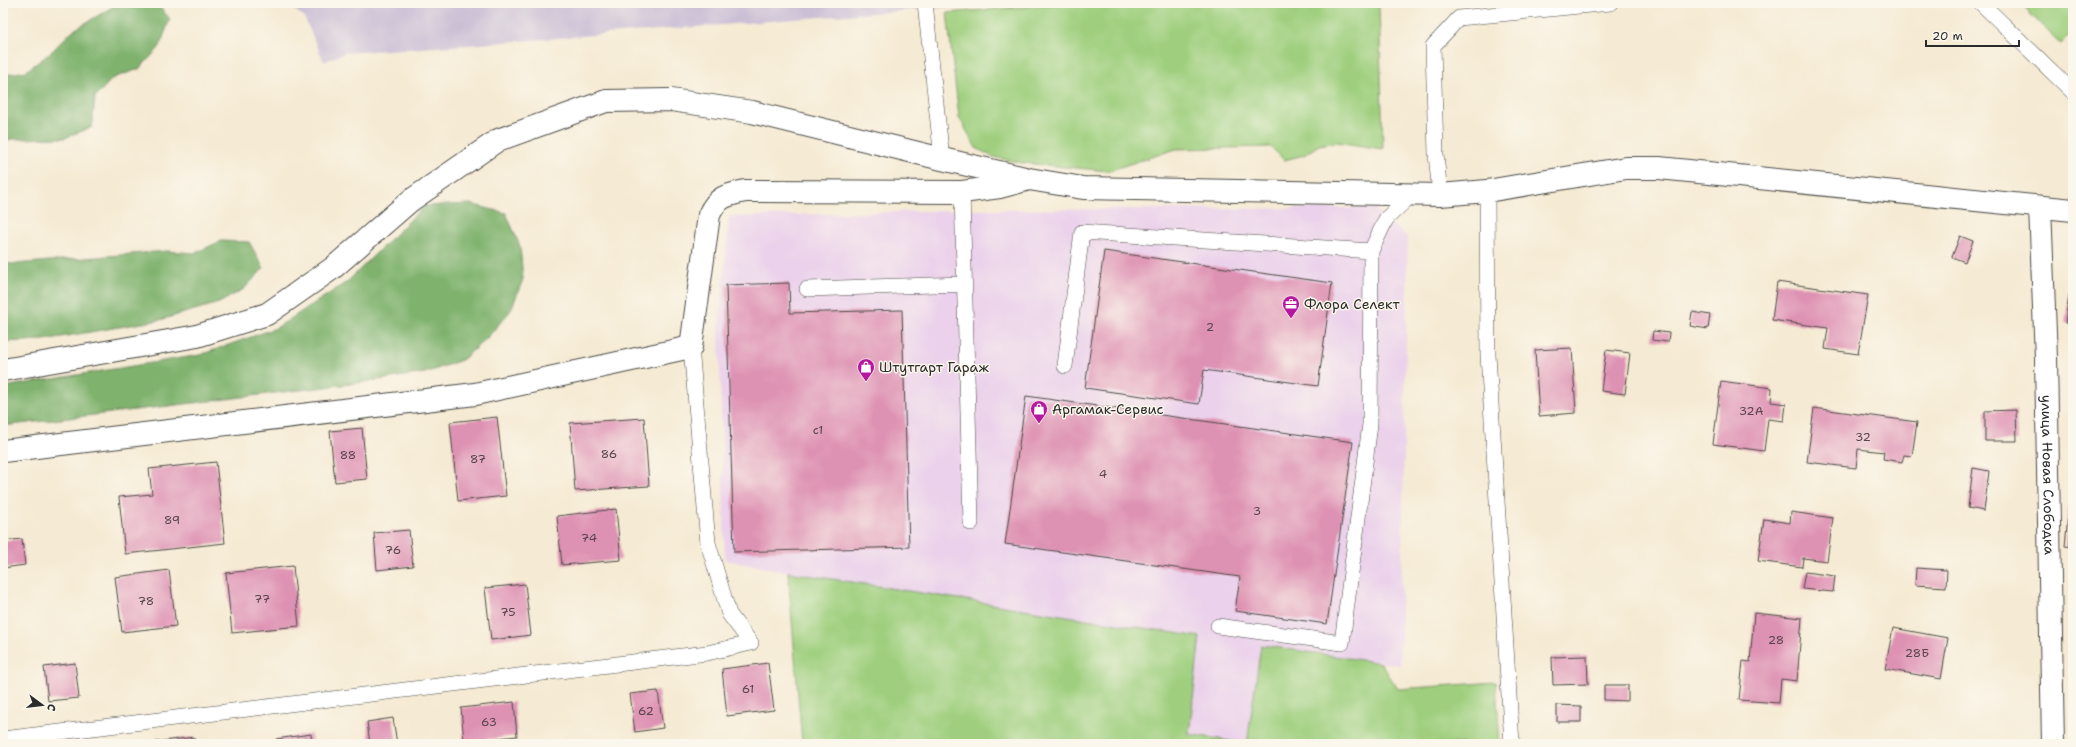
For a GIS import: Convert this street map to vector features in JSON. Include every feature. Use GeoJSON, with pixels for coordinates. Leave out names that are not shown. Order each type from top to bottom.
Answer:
{"type":"FeatureCollection","features":[{"type":"Feature","properties":{"kind":"street"},"geometry":{"type":"LineString","coordinates":[[3,370],[197,336],[267,314],[333,268],[410,201],[498,140],[606,101],[671,100],[752,112],[942,159],[1029,179],[1082,188],[1440,195],[1487,191],[1626,168],[1659,168],[2073,210]]}},
{"type":"Feature","properties":{"kind":"street"},"geometry":{"type":"LineString","coordinates":[[3,452],[475,394],[691,347],[709,215],[713,205],[725,196],[745,191],[962,192],[1000,187],[1029,179]]}},
{"type":"Feature","properties":{"kind":"street","name":"улица Новая Слободка"},"geometry":{"type":"LineString","coordinates":[[2040,207],[2046,358],[2054,744]]}},
{"type":"Feature","properties":{"kind":"lane"},"geometry":{"type":"LineString","coordinates":[[925,3],[942,159]]}},
{"type":"Feature","properties":{"kind":"lane"},"geometry":{"type":"LineString","coordinates":[[1440,195],[1436,154],[1433,46],[1459,18],[1610,3]]}},
{"type":"Feature","properties":{"kind":"lane"},"geometry":{"type":"LineString","coordinates":[[1980,3],[2073,92]]}},
{"type":"Feature","properties":{"kind":"lane"},"geometry":{"type":"LineString","coordinates":[[1487,191],[1488,355],[1512,744]]}},
{"type":"Feature","properties":{"kind":"lane"},"geometry":{"type":"LineString","coordinates":[[962,192],[971,522]]}},
{"type":"Feature","properties":{"kind":"lane"},"geometry":{"type":"LineString","coordinates":[[1218,626],[1342,643],[1370,424],[1371,251],[1386,219],[1412,194]]}},
{"type":"Feature","properties":{"kind":"lane"},"geometry":{"type":"LineString","coordinates":[[1065,366],[1082,232],[1371,251]]}},
{"type":"Feature","properties":{"kind":"lane"},"geometry":{"type":"LineString","coordinates":[[807,289],[964,284]]}},
{"type":"Feature","properties":{"kind":"lane"},"geometry":{"type":"LineString","coordinates":[[3,739],[707,653],[751,643],[729,614],[708,543],[691,347]]}},
{"type":"Feature","properties":{"kind":"shaded area"},"geometry":{"type":"Polygon","coordinates":[[[286,3],[999,3],[467,45],[344,53],[324,62],[304,17],[286,3]]]}},
{"type":"Feature","properties":{"kind":"shaded area"},"geometry":{"type":"Polygon","coordinates":[[[1374,208],[1408,238],[1400,665],[1261,645],[1247,744],[1188,734],[1199,636],[997,606],[788,572],[725,560],[719,332],[729,217],[962,210],[1374,208]]]}},
{"type":"Feature","properties":{"kind":"green space"},"geometry":{"type":"Polygon","coordinates":[[[119,3],[156,3],[170,19],[159,48],[139,69],[113,78],[95,97],[92,127],[65,138],[11,139],[3,143],[3,75],[26,71],[49,54],[72,31],[119,3]]]}},
{"type":"Feature","properties":{"kind":"green space"},"geometry":{"type":"Polygon","coordinates":[[[1070,3],[1379,3],[1383,149],[1336,142],[1319,145],[1304,155],[1284,160],[1271,147],[1176,149],[1108,171],[1023,163],[993,157],[976,148],[959,117],[947,13],[1070,3]]]}},
{"type":"Feature","properties":{"kind":"green space"},"geometry":{"type":"Polygon","coordinates":[[[2019,3],[2073,3],[2073,32],[2061,44],[2019,3]]]}},
{"type":"Feature","properties":{"kind":"green space"},"geometry":{"type":"Polygon","coordinates":[[[470,204],[506,213],[520,246],[523,279],[511,310],[487,338],[462,360],[425,373],[350,384],[3,426],[3,387],[200,355],[276,328],[347,282],[424,206],[470,204]]]}},
{"type":"Feature","properties":{"kind":"green space"},"geometry":{"type":"Polygon","coordinates":[[[221,241],[249,242],[264,268],[244,289],[219,303],[160,320],[44,340],[3,342],[3,263],[15,264],[166,251],[195,253],[221,241]]]}},
{"type":"Feature","properties":{"kind":"green space"},"geometry":{"type":"Polygon","coordinates":[[[788,572],[1200,637],[1189,734],[1247,744],[802,744],[788,572]]]}},
{"type":"Feature","properties":{"kind":"green space"},"geometry":{"type":"Polygon","coordinates":[[[1261,645],[1381,663],[1398,689],[1496,682],[1500,744],[1247,744],[1261,645]]]}},
{"type":"Feature","properties":{"kind":"building"},"geometry":{"type":"Polygon","coordinates":[[[1960,236],[1973,241],[1965,262],[1952,257],[1960,236]]]}},
{"type":"Feature","properties":{"kind":"building"},"geometry":{"type":"Polygon","coordinates":[[[1104,251],[1332,283],[1318,386],[1204,370],[1199,404],[1085,388],[1104,251]]]}},
{"type":"Feature","properties":{"kind":"building"},"geometry":{"type":"Polygon","coordinates":[[[1777,282],[1868,295],[1858,354],[1825,349],[1828,328],[1772,320],[1777,282]]]}},
{"type":"Feature","properties":{"kind":"building"},"geometry":{"type":"Polygon","coordinates":[[[789,283],[790,313],[902,310],[909,547],[734,552],[726,285],[789,283]]]}},
{"type":"Feature","properties":{"kind":"building"},"geometry":{"type":"Polygon","coordinates":[[[2069,296],[2073,296],[2073,324],[2065,323],[2069,296]]]}},
{"type":"Feature","properties":{"kind":"building"},"geometry":{"type":"Polygon","coordinates":[[[1692,312],[1710,315],[1708,329],[1690,326],[1692,312]]]}},
{"type":"Feature","properties":{"kind":"building"},"geometry":{"type":"Polygon","coordinates":[[[1653,331],[1669,333],[1668,342],[1652,340],[1653,331]]]}},
{"type":"Feature","properties":{"kind":"building"},"geometry":{"type":"Polygon","coordinates":[[[1572,348],[1576,413],[1539,416],[1535,350],[1572,348]]]}},
{"type":"Feature","properties":{"kind":"building"},"geometry":{"type":"Polygon","coordinates":[[[1606,350],[1630,353],[1625,394],[1601,391],[1606,350]]]}},
{"type":"Feature","properties":{"kind":"building"},"geometry":{"type":"Polygon","coordinates":[[[1721,381],[1772,388],[1771,402],[1786,404],[1784,421],[1768,419],[1764,451],[1713,444],[1721,381]]]}},
{"type":"Feature","properties":{"kind":"building"},"geometry":{"type":"Polygon","coordinates":[[[1026,396],[1353,442],[1327,624],[1235,611],[1240,577],[1005,544],[1026,396]]]}},
{"type":"Feature","properties":{"kind":"building"},"geometry":{"type":"Polygon","coordinates":[[[1814,408],[1917,422],[1912,456],[1904,455],[1902,462],[1883,459],[1884,452],[1858,449],[1856,468],[1807,462],[1814,408]]]}},
{"type":"Feature","properties":{"kind":"building"},"geometry":{"type":"Polygon","coordinates":[[[2016,410],[2017,441],[1985,441],[1985,411],[2016,410]]]}},
{"type":"Feature","properties":{"kind":"building"},"geometry":{"type":"Polygon","coordinates":[[[497,417],[506,496],[458,501],[450,422],[497,417]]]}},
{"type":"Feature","properties":{"kind":"building"},"geometry":{"type":"Polygon","coordinates":[[[644,418],[649,486],[575,491],[570,423],[644,418]]]}},
{"type":"Feature","properties":{"kind":"building"},"geometry":{"type":"Polygon","coordinates":[[[362,428],[367,479],[335,482],[330,431],[362,428]]]}},
{"type":"Feature","properties":{"kind":"building"},"geometry":{"type":"Polygon","coordinates":[[[216,462],[225,543],[125,554],[119,497],[152,494],[149,469],[216,462]]]}},
{"type":"Feature","properties":{"kind":"building"},"geometry":{"type":"Polygon","coordinates":[[[1973,468],[1989,471],[1984,511],[1968,508],[1973,468]]]}},
{"type":"Feature","properties":{"kind":"building"},"geometry":{"type":"Polygon","coordinates":[[[2069,506],[2073,506],[2073,547],[2065,546],[2069,506]]]}},
{"type":"Feature","properties":{"kind":"building"},"geometry":{"type":"Polygon","coordinates":[[[616,509],[621,560],[562,565],[557,516],[616,509]]]}},
{"type":"Feature","properties":{"kind":"building"},"geometry":{"type":"Polygon","coordinates":[[[1791,512],[1833,518],[1827,561],[1803,558],[1802,567],[1758,561],[1764,519],[1790,523],[1791,512]]]}},
{"type":"Feature","properties":{"kind":"building"},"geometry":{"type":"Polygon","coordinates":[[[409,530],[413,566],[377,570],[374,533],[409,530]]]}},
{"type":"Feature","properties":{"kind":"building"},"geometry":{"type":"Polygon","coordinates":[[[22,539],[25,565],[3,568],[3,541],[22,539]]]}},
{"type":"Feature","properties":{"kind":"building"},"geometry":{"type":"Polygon","coordinates":[[[293,566],[299,626],[232,633],[226,573],[293,566]]]}},
{"type":"Feature","properties":{"kind":"building"},"geometry":{"type":"Polygon","coordinates":[[[1916,568],[1947,570],[1946,587],[1915,585],[1916,568]]]}},
{"type":"Feature","properties":{"kind":"building"},"geometry":{"type":"Polygon","coordinates":[[[169,570],[176,626],[122,632],[115,577],[169,570]]]}},
{"type":"Feature","properties":{"kind":"building"},"geometry":{"type":"Polygon","coordinates":[[[1805,572],[1835,576],[1833,592],[1802,589],[1805,572]]]}},
{"type":"Feature","properties":{"kind":"building"},"geometry":{"type":"Polygon","coordinates":[[[525,584],[531,635],[491,640],[485,588],[525,584]]]}},
{"type":"Feature","properties":{"kind":"building"},"geometry":{"type":"Polygon","coordinates":[[[1754,613],[1802,618],[1797,681],[1781,679],[1779,703],[1739,700],[1743,661],[1750,662],[1754,613]]]}},
{"type":"Feature","properties":{"kind":"building"},"geometry":{"type":"Polygon","coordinates":[[[1893,628],[1948,638],[1941,679],[1885,669],[1893,628]]]}},
{"type":"Feature","properties":{"kind":"building"},"geometry":{"type":"Polygon","coordinates":[[[1587,656],[1588,684],[1553,685],[1552,657],[1587,656]]]}},
{"type":"Feature","properties":{"kind":"building"},"geometry":{"type":"Polygon","coordinates":[[[75,663],[79,698],[48,701],[44,667],[75,663]]]}},
{"type":"Feature","properties":{"kind":"building"},"geometry":{"type":"Polygon","coordinates":[[[768,663],[774,710],[727,716],[722,669],[768,663]]]}},
{"type":"Feature","properties":{"kind":"building"},"geometry":{"type":"Polygon","coordinates":[[[1604,685],[1628,685],[1628,701],[1604,700],[1604,685]]]}},
{"type":"Feature","properties":{"kind":"building"},"geometry":{"type":"Polygon","coordinates":[[[658,691],[663,728],[635,732],[630,694],[658,691]]]}},
{"type":"Feature","properties":{"kind":"building"},"geometry":{"type":"Polygon","coordinates":[[[514,702],[517,736],[464,742],[461,708],[514,702]]]}},
{"type":"Feature","properties":{"kind":"building"},"geometry":{"type":"Polygon","coordinates":[[[1557,705],[1581,706],[1581,722],[1557,722],[1557,705]]]}},
{"type":"Feature","properties":{"kind":"building"},"geometry":{"type":"Polygon","coordinates":[[[393,718],[397,744],[370,744],[367,722],[393,718]]]}},
{"type":"Feature","properties":{"kind":"building"},"geometry":{"type":"Polygon","coordinates":[[[311,734],[312,744],[276,744],[276,739],[311,734]]]}},
{"type":"Feature","properties":{"kind":"building"},"geometry":{"type":"Polygon","coordinates":[[[194,737],[195,744],[155,744],[155,742],[194,737]]]}},
{"type":"Feature","properties":{"kind":"place","name":"Флора Селект"},"geometry":{"type":"Point","coordinates":[1291,319]}},
{"type":"Feature","properties":{"kind":"place","name":"Штутгарт Гараж"},"geometry":{"type":"Point","coordinates":[866,382]}},
{"type":"Feature","properties":{"kind":"place","name":"Аргамак-Сервис"},"geometry":{"type":"Point","coordinates":[1039,424]}}]}
